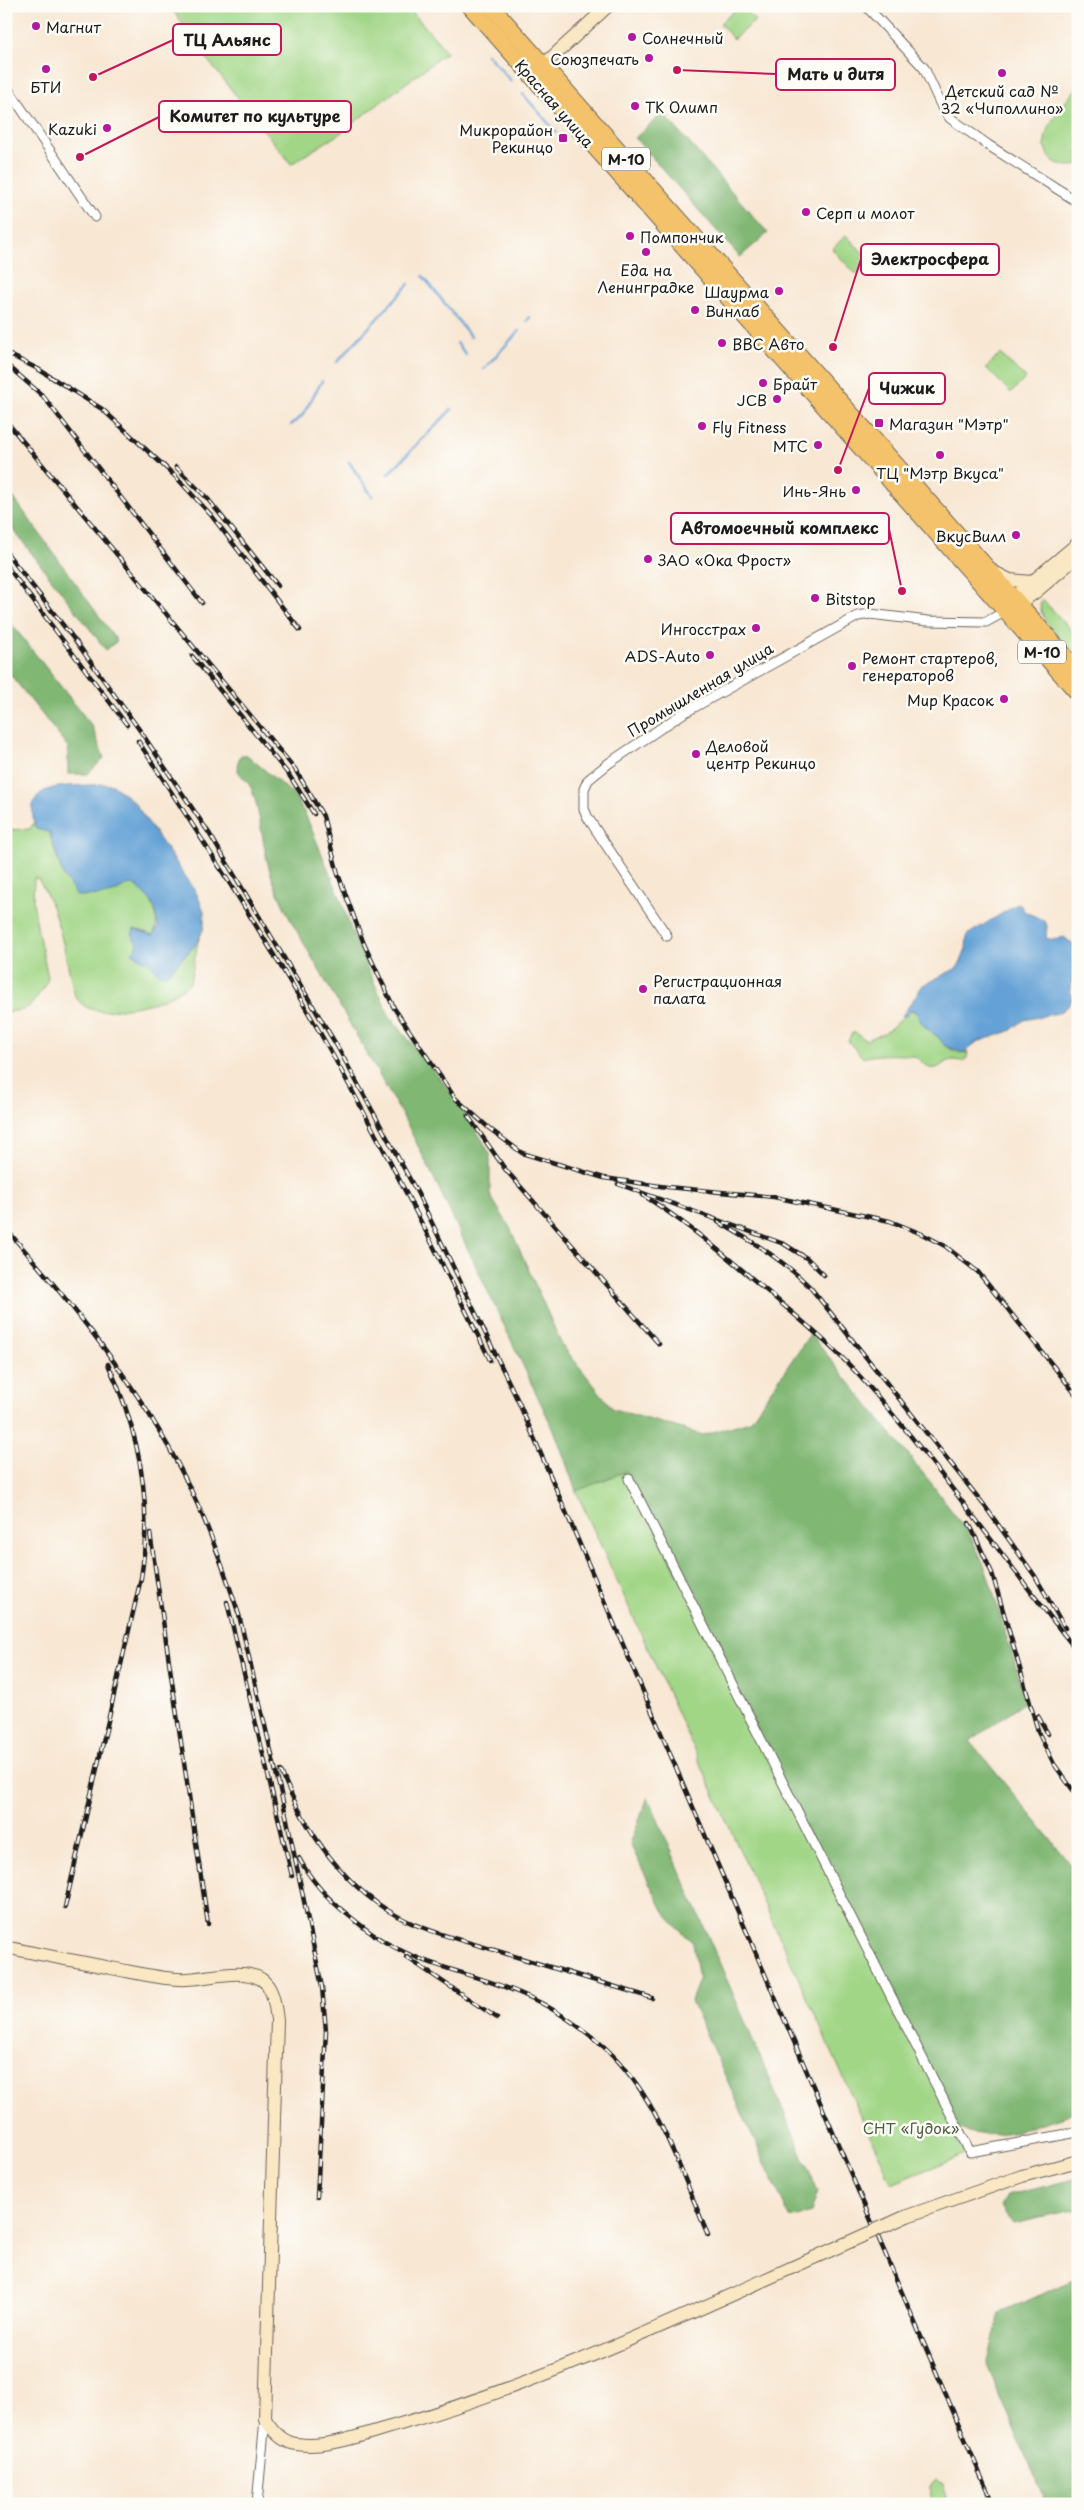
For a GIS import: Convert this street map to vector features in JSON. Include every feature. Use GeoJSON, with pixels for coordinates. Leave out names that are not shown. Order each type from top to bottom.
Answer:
{"type":"FeatureCollection","features":[{"type":"Feature","properties":{"kind":"highway","name":"Красная улица"},"geometry":{"type":"LineString","coordinates":[[470,6],[531,77],[1013,604],[1038,625],[1078,671]]}},
{"type":"Feature","properties":{"kind":"highway","name":"Красная улица"},"geometry":{"type":"LineString","coordinates":[[491,6],[987,567],[1078,693]]}},
{"type":"Feature","properties":{"kind":"street"},"geometry":{"type":"LineString","coordinates":[[531,77],[608,6]]}},
{"type":"Feature","properties":{"kind":"street"},"geometry":{"type":"LineString","coordinates":[[866,6],[924,68],[942,107],[950,118],[988,145],[1078,202]]}},
{"type":"Feature","properties":{"kind":"street"},"geometry":{"type":"LineString","coordinates":[[6,86],[95,217]]}},
{"type":"Feature","properties":{"kind":"street"},"geometry":{"type":"LineString","coordinates":[[1038,625],[1034,606],[1034,587],[1078,543]]}},
{"type":"Feature","properties":{"kind":"street"},"geometry":{"type":"LineString","coordinates":[[1013,604],[1078,556]]}},
{"type":"Feature","properties":{"kind":"street"},"geometry":{"type":"LineString","coordinates":[[987,567],[1003,578],[1034,587]]}},
{"type":"Feature","properties":{"kind":"street","name":"Промышленная улица"},"geometry":{"type":"LineString","coordinates":[[667,936],[588,818],[584,809],[584,789],[588,780],[626,750],[682,714],[858,616],[870,614],[928,621],[986,622],[1013,604]]}},
{"type":"Feature","properties":{"kind":"street"},"geometry":{"type":"LineString","coordinates":[[629,1479],[970,2152],[1078,2132]]}},
{"type":"Feature","properties":{"kind":"street"},"geometry":{"type":"LineString","coordinates":[[6,1947],[169,1978],[197,1980],[229,1975],[253,1976],[263,1980],[269,1987],[276,2007],[277,2020],[265,2419],[257,2504]]}},
{"type":"Feature","properties":{"kind":"street"},"geometry":{"type":"LineString","coordinates":[[265,2419],[282,2438],[295,2444],[308,2444],[347,2439],[456,2408],[610,2348],[907,2216],[1022,2176],[1078,2160]]}},
{"type":"Feature","properties":{"kind":"green space"},"geometry":{"type":"Polygon","coordinates":[[[170,6],[407,6],[447,52],[339,134],[291,164],[206,58],[170,6]]]}},
{"type":"Feature","properties":{"kind":"green space"},"geometry":{"type":"Polygon","coordinates":[[[740,6],[743,6],[755,21],[733,39],[720,23],[740,6]]]}},
{"type":"Feature","properties":{"kind":"green space"},"geometry":{"type":"Polygon","coordinates":[[[1078,86],[1078,165],[1065,166],[1052,160],[1046,151],[1045,142],[1052,122],[1078,86]]]}},
{"type":"Feature","properties":{"kind":"green space"},"geometry":{"type":"Polygon","coordinates":[[[663,113],[768,233],[740,257],[635,138],[663,113]]]}},
{"type":"Feature","properties":{"kind":"green space"},"geometry":{"type":"Polygon","coordinates":[[[846,235],[870,260],[856,274],[832,249],[846,235]]]}},
{"type":"Feature","properties":{"kind":"green space"},"geometry":{"type":"Polygon","coordinates":[[[1000,354],[1026,378],[1011,393],[986,368],[1000,354]]]}},
{"type":"Feature","properties":{"kind":"green space"},"geometry":{"type":"Polygon","coordinates":[[[6,487],[117,641],[106,650],[6,520],[6,487]]]}},
{"type":"Feature","properties":{"kind":"green space"},"geometry":{"type":"Polygon","coordinates":[[[1042,599],[1078,637],[1078,657],[1046,621],[1040,606],[1042,599]]]}},
{"type":"Feature","properties":{"kind":"green space"},"geometry":{"type":"Polygon","coordinates":[[[6,617],[92,726],[104,758],[88,774],[68,774],[68,747],[6,669],[6,617]]]}},
{"type":"Feature","properties":{"kind":"green space"},"geometry":{"type":"Polygon","coordinates":[[[241,755],[247,755],[294,795],[306,816],[341,900],[355,941],[389,1015],[452,1094],[481,1138],[490,1154],[490,1195],[510,1228],[562,1345],[613,1409],[703,1435],[750,1421],[810,1334],[931,1483],[971,1537],[986,1569],[1026,1701],[970,1741],[1078,1873],[1078,2112],[1002,2133],[972,2133],[957,2128],[626,1471],[576,1491],[556,1435],[434,1178],[406,1122],[282,902],[269,868],[252,790],[238,771],[237,767],[241,755]]]}},
{"type":"Feature","properties":{"kind":"green space"},"geometry":{"type":"Polygon","coordinates":[[[34,822],[36,829],[49,832],[63,875],[84,897],[111,893],[130,885],[137,886],[148,895],[156,915],[155,929],[153,935],[139,930],[138,945],[159,974],[166,975],[198,942],[190,983],[168,997],[144,1005],[105,1011],[86,1007],[75,996],[52,906],[38,879],[34,878],[33,901],[48,977],[46,985],[31,1005],[23,1010],[6,1012],[6,830],[30,829],[34,822]]]}},
{"type":"Feature","properties":{"kind":"green space"},"geometry":{"type":"Polygon","coordinates":[[[911,1010],[918,1014],[926,1028],[951,1049],[963,1053],[968,1052],[967,1058],[963,1061],[952,1060],[933,1069],[913,1056],[882,1055],[863,1058],[848,1041],[852,1033],[856,1033],[865,1040],[885,1033],[911,1010]]]}},
{"type":"Feature","properties":{"kind":"green space","name":"СНТ «Гудок»"},"geometry":{"type":"Polygon","coordinates":[[[626,1471],[970,2152],[892,2184],[576,1491],[626,1471]]]}},
{"type":"Feature","properties":{"kind":"green space"},"geometry":{"type":"Polygon","coordinates":[[[648,1797],[818,2191],[811,2212],[790,2218],[691,2001],[699,1980],[693,1943],[665,1914],[630,1844],[648,1797]]]}},
{"type":"Feature","properties":{"kind":"green space"},"geometry":{"type":"Polygon","coordinates":[[[1078,2178],[1078,2209],[1012,2223],[1001,2206],[1007,2196],[1078,2178]]]}},
{"type":"Feature","properties":{"kind":"green space"},"geometry":{"type":"Polygon","coordinates":[[[1078,2278],[1078,2504],[1046,2504],[987,2365],[1000,2313],[1078,2278]]]}},
{"type":"Feature","properties":{"kind":"green space"},"geometry":{"type":"Polygon","coordinates":[[[936,2480],[943,2484],[949,2504],[930,2504],[931,2486],[936,2480]]]}},
{"type":"Feature","properties":{"kind":"water"},"geometry":{"type":"Polygon","coordinates":[[[113,785],[134,802],[195,890],[204,911],[204,927],[198,942],[166,975],[159,974],[148,962],[132,953],[138,945],[132,935],[134,929],[153,935],[158,927],[155,910],[151,901],[137,886],[127,885],[113,893],[77,896],[63,875],[49,832],[36,829],[33,813],[34,801],[41,793],[62,787],[113,785]]]}},
{"type":"Feature","properties":{"kind":"water"},"geometry":{"type":"Polygon","coordinates":[[[1019,903],[1024,911],[1045,921],[1047,926],[1046,938],[1054,940],[1064,937],[1078,948],[1078,977],[1071,984],[1071,992],[1074,998],[1068,1006],[1058,1013],[1024,1020],[1010,1031],[977,1042],[964,1053],[945,1046],[939,1038],[923,1025],[915,1011],[911,1010],[904,1017],[902,1016],[923,985],[957,968],[966,949],[967,935],[1019,903]]]}},
{"type":"Feature","properties":{"kind":"waterway"},"geometry":{"type":"LineString","coordinates":[[487,54],[511,81]]}},
{"type":"Feature","properties":{"kind":"waterway"},"geometry":{"type":"LineString","coordinates":[[523,94],[556,132]]}},
{"type":"Feature","properties":{"kind":"waterway"},"geometry":{"type":"LineString","coordinates":[[423,276],[471,337]]}},
{"type":"Feature","properties":{"kind":"waterway"},"geometry":{"type":"LineString","coordinates":[[337,362],[409,284]]}},
{"type":"Feature","properties":{"kind":"waterway"},"geometry":{"type":"LineString","coordinates":[[527,321],[530,317]]}},
{"type":"Feature","properties":{"kind":"waterway"},"geometry":{"type":"LineString","coordinates":[[484,369],[519,331]]}},
{"type":"Feature","properties":{"kind":"waterway"},"geometry":{"type":"LineString","coordinates":[[457,343],[466,355]]}},
{"type":"Feature","properties":{"kind":"waterway"},"geometry":{"type":"LineString","coordinates":[[291,425],[302,416],[322,381]]}},
{"type":"Feature","properties":{"kind":"waterway"},"geometry":{"type":"LineString","coordinates":[[388,474],[452,409]]}},
{"type":"Feature","properties":{"kind":"waterway"},"geometry":{"type":"LineString","coordinates":[[349,462],[372,496]]}},
{"type":"Feature","properties":{"kind":"railway"},"geometry":{"type":"LineString","coordinates":[[6,353],[38,369],[102,409],[176,477],[211,515],[300,630]]}},
{"type":"Feature","properties":{"kind":"railway"},"geometry":{"type":"LineString","coordinates":[[6,364],[43,396],[202,603]]}},
{"type":"Feature","properties":{"kind":"railway"},"geometry":{"type":"LineString","coordinates":[[6,421],[295,769],[323,816],[338,874],[364,944],[394,1008],[455,1098],[490,1129],[522,1153],[604,1178],[667,1187],[774,1197],[890,1221],[922,1234],[945,1246],[978,1272],[1078,1397]]}},
{"type":"Feature","properties":{"kind":"railway"},"geometry":{"type":"LineString","coordinates":[[176,467],[207,498],[278,586]]}},
{"type":"Feature","properties":{"kind":"railway"},"geometry":{"type":"LineString","coordinates":[[6,552],[77,643],[141,732],[209,833],[337,1046],[418,1194],[519,1403],[993,2504]]}},
{"type":"Feature","properties":{"kind":"railway"},"geometry":{"type":"LineString","coordinates":[[6,565],[127,725]]}},
{"type":"Feature","properties":{"kind":"railway"},"geometry":{"type":"LineString","coordinates":[[192,656],[289,775],[314,814]]}},
{"type":"Feature","properties":{"kind":"railway"},"geometry":{"type":"LineString","coordinates":[[138,741],[237,895],[331,1052],[452,1282],[490,1360]]}},
{"type":"Feature","properties":{"kind":"railway"},"geometry":{"type":"LineString","coordinates":[[468,1116],[505,1169],[659,1344]]}},
{"type":"Feature","properties":{"kind":"railway"},"geometry":{"type":"LineString","coordinates":[[618,1184],[784,1244],[808,1259],[824,1275]]}},
{"type":"Feature","properties":{"kind":"railway"},"geometry":{"type":"LineString","coordinates":[[643,1195],[694,1231],[836,1351],[913,1439],[1078,1652]]}},
{"type":"Feature","properties":{"kind":"railway"},"geometry":{"type":"LineString","coordinates":[[718,1222],[766,1251],[810,1287],[984,1505],[1035,1576],[1065,1628]]}},
{"type":"Feature","properties":{"kind":"railway"},"geometry":{"type":"LineString","coordinates":[[6,1229],[56,1287],[104,1348],[167,1444],[201,1511],[239,1615],[286,1815],[322,1987],[326,2031],[317,2197]]}},
{"type":"Feature","properties":{"kind":"railway"},"geometry":{"type":"LineString","coordinates":[[65,1907],[141,1578],[144,1550],[144,1495],[141,1468],[128,1415],[108,1364]]}},
{"type":"Feature","properties":{"kind":"railway"},"geometry":{"type":"LineString","coordinates":[[969,1523],[992,1573],[1039,1734],[1054,1764],[1078,1797]]}},
{"type":"Feature","properties":{"kind":"railway"},"geometry":{"type":"LineString","coordinates":[[150,1533],[208,1924]]}},
{"type":"Feature","properties":{"kind":"railway"},"geometry":{"type":"LineString","coordinates":[[227,1602],[292,1876]]}},
{"type":"Feature","properties":{"kind":"railway"},"geometry":{"type":"LineString","coordinates":[[1038,1716],[1048,1734]]}},
{"type":"Feature","properties":{"kind":"railway"},"geometry":{"type":"LineString","coordinates":[[281,1771],[302,1816],[330,1858],[365,1894],[385,1909],[407,1921],[442,1935],[652,1998]]}},
{"type":"Feature","properties":{"kind":"railway"},"geometry":{"type":"LineString","coordinates":[[299,1858],[327,1896],[354,1920],[384,1942],[428,1962],[491,1982],[533,1999],[564,2016],[602,2045],[638,2086],[653,2109],[708,2235]]}},
{"type":"Feature","properties":{"kind":"railway"},"geometry":{"type":"LineString","coordinates":[[406,1957],[497,2018]]}},
{"type":"Feature","properties":{"kind":"place","name":"Магнит"},"geometry":{"type":"Point","coordinates":[36,26]}},
{"type":"Feature","properties":{"kind":"place","name":"Солнечный"},"geometry":{"type":"Point","coordinates":[632,37]}},
{"type":"Feature","properties":{"kind":"place","name":"Союзпечать"},"geometry":{"type":"Point","coordinates":[649,58]}},
{"type":"Feature","properties":{"kind":"place","name":"БТИ"},"geometry":{"type":"Point","coordinates":[46,69]}},
{"type":"Feature","properties":{"kind":"place","name":"Мать и дитя"},"geometry":{"type":"Point","coordinates":[677,70]}},
{"type":"Feature","properties":{"kind":"place","name":"Детский сад № 32 «Чиполлино»"},"geometry":{"type":"Point","coordinates":[1002,73]}},
{"type":"Feature","properties":{"kind":"place","name":"ТЦ Альянс"},"geometry":{"type":"Point","coordinates":[93,77]}},
{"type":"Feature","properties":{"kind":"place","name":"ТК Олимп"},"geometry":{"type":"Point","coordinates":[635,106]}},
{"type":"Feature","properties":{"kind":"place","name":"Kazuki"},"geometry":{"type":"Point","coordinates":[107,128]}},
{"type":"Feature","properties":{"kind":"place","name":"Микрорайон Рекинцо"},"geometry":{"type":"Point","coordinates":[563,138]}},
{"type":"Feature","properties":{"kind":"place","name":"Комитет по культуре"},"geometry":{"type":"Point","coordinates":[80,157]}},
{"type":"Feature","properties":{"kind":"place","name":"Серп и молот"},"geometry":{"type":"Point","coordinates":[806,212]}},
{"type":"Feature","properties":{"kind":"place","name":"Помпончик"},"geometry":{"type":"Point","coordinates":[630,236]}},
{"type":"Feature","properties":{"kind":"place","name":"Еда на Ленинградке"},"geometry":{"type":"Point","coordinates":[646,252]}},
{"type":"Feature","properties":{"kind":"place","name":"Шаурма"},"geometry":{"type":"Point","coordinates":[779,291]}},
{"type":"Feature","properties":{"kind":"place","name":"Винлаб"},"geometry":{"type":"Point","coordinates":[695,310]}},
{"type":"Feature","properties":{"kind":"place","name":"ВВС Авто"},"geometry":{"type":"Point","coordinates":[722,343]}},
{"type":"Feature","properties":{"kind":"place","name":"Электросфера"},"geometry":{"type":"Point","coordinates":[833,347]}},
{"type":"Feature","properties":{"kind":"place","name":"Брайт"},"geometry":{"type":"Point","coordinates":[763,383]}},
{"type":"Feature","properties":{"kind":"place","name":"JCB"},"geometry":{"type":"Point","coordinates":[777,399]}},
{"type":"Feature","properties":{"kind":"place","name":"Магазин \"Мэтр\""},"geometry":{"type":"Point","coordinates":[879,423]}},
{"type":"Feature","properties":{"kind":"place","name":"Fly Fitness"},"geometry":{"type":"Point","coordinates":[702,426]}},
{"type":"Feature","properties":{"kind":"place","name":"МТС"},"geometry":{"type":"Point","coordinates":[818,445]}},
{"type":"Feature","properties":{"kind":"place","name":"ТЦ \"Мэтр Вкуса\""},"geometry":{"type":"Point","coordinates":[940,455]}},
{"type":"Feature","properties":{"kind":"place","name":"Чижик"},"geometry":{"type":"Point","coordinates":[838,470]}},
{"type":"Feature","properties":{"kind":"place","name":"Инь-Янь"},"geometry":{"type":"Point","coordinates":[856,490]}},
{"type":"Feature","properties":{"kind":"place","name":"ВкусВилл"},"geometry":{"type":"Point","coordinates":[1016,535]}},
{"type":"Feature","properties":{"kind":"place","name":"ЗАО «Ока Фрост»"},"geometry":{"type":"Point","coordinates":[648,559]}},
{"type":"Feature","properties":{"kind":"place","name":"Автомоечный комплекс"},"geometry":{"type":"Point","coordinates":[902,591]}},
{"type":"Feature","properties":{"kind":"place","name":"Bitstop"},"geometry":{"type":"Point","coordinates":[815,598]}},
{"type":"Feature","properties":{"kind":"place","name":"Ингосстрах"},"geometry":{"type":"Point","coordinates":[756,628]}},
{"type":"Feature","properties":{"kind":"place","name":"ADS-Auto"},"geometry":{"type":"Point","coordinates":[710,655]}},
{"type":"Feature","properties":{"kind":"place","name":"Ремонт стартеров, генераторов"},"geometry":{"type":"Point","coordinates":[852,666]}},
{"type":"Feature","properties":{"kind":"place","name":"Мир Красок"},"geometry":{"type":"Point","coordinates":[1004,699]}},
{"type":"Feature","properties":{"kind":"place","name":"Деловой центр Рекинцо"},"geometry":{"type":"Point","coordinates":[696,754]}},
{"type":"Feature","properties":{"kind":"place","name":"Регистрационная палата"},"geometry":{"type":"Point","coordinates":[643,989]}}]}
